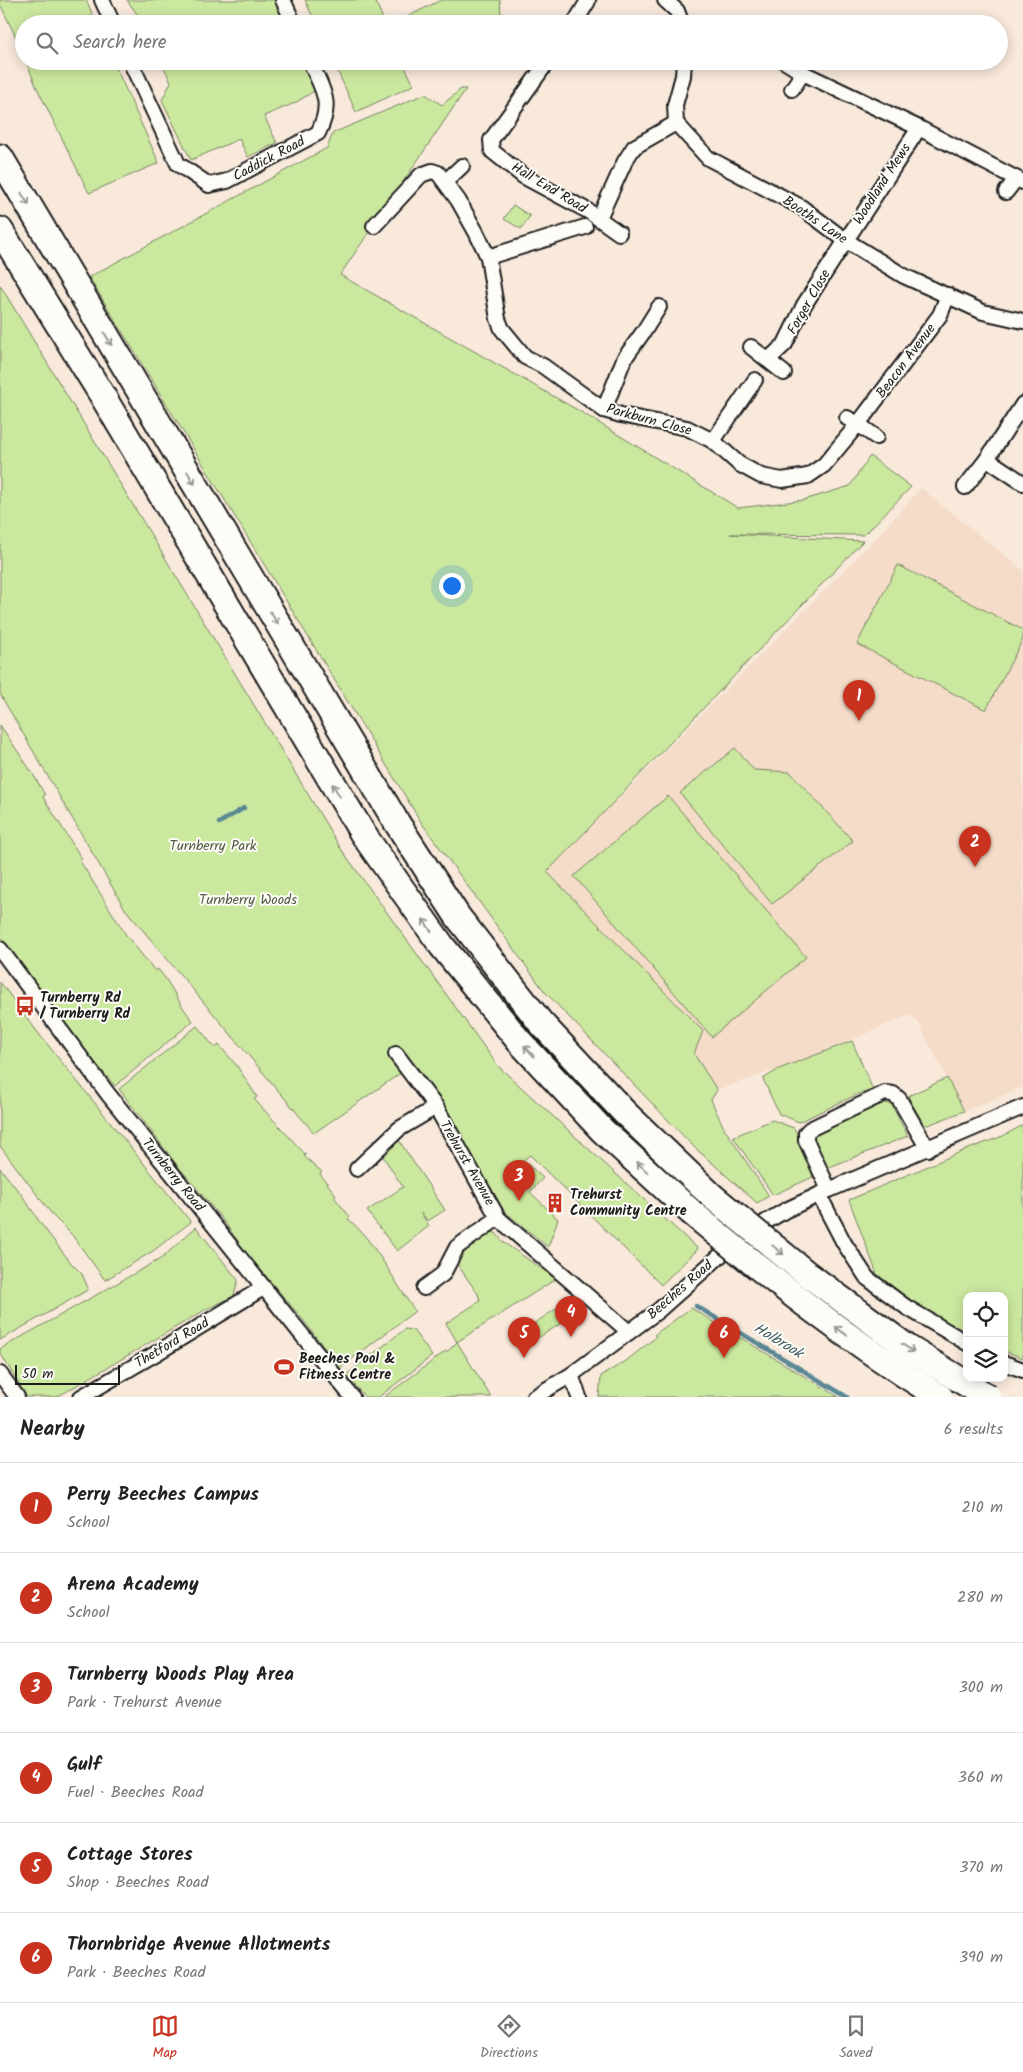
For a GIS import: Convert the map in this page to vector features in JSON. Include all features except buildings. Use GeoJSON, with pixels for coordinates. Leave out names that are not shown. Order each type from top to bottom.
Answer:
{"type":"FeatureCollection","features":[{"type":"Feature","properties":{"kind":"highway"},"geometry":{"type":"LineString","coordinates":[[0,157],[395,820],[458,917],[540,1022],[624,1112],[713,1197],[807,1274],[908,1348],[988,1397]]}},
{"type":"Feature","properties":{"kind":"highway"},"geometry":{"type":"LineString","coordinates":[[0,230],[102,395],[358,826],[442,946],[519,1042],[602,1130],[691,1212],[786,1291],[888,1365],[940,1397]]}},
{"type":"Feature","properties":{"kind":"street"},"geometry":{"type":"LineString","coordinates":[[102,0],[109,15]]}},
{"type":"Feature","properties":{"kind":"street"},"geometry":{"type":"LineString","coordinates":[[283,0],[290,15]]}},
{"type":"Feature","properties":{"kind":"street"},"geometry":{"type":"LineString","coordinates":[[665,0],[677,11],[679,15]]}},
{"type":"Feature","properties":{"kind":"street"},"geometry":{"type":"LineString","coordinates":[[580,15],[588,1]]}},
{"type":"Feature","properties":{"kind":"street","name":"Caddick Road"},"geometry":{"type":"LineString","coordinates":[[134,70],[178,164],[210,184],[227,181],[318,133],[326,118],[326,93],[314,70]]}},
{"type":"Feature","properties":{"kind":"street","name":"Hall End Road"},"geometry":{"type":"LineString","coordinates":[[541,70],[491,140],[492,151],[523,176],[599,218],[620,234]]}},
{"type":"Feature","properties":{"kind":"street"},"geometry":{"type":"LineString","coordinates":[[676,123],[675,104],[683,70]]}},
{"type":"Feature","properties":{"kind":"street","name":"Woodland Mews"},"geometry":{"type":"LineString","coordinates":[[798,70],[919,128],[1019,180],[1006,192]]}},
{"type":"Feature","properties":{"kind":"street"},"geometry":{"type":"LineString","coordinates":[[792,89],[803,73]]}},
{"type":"Feature","properties":{"kind":"street","name":"Hall End Road"},"geometry":{"type":"LineString","coordinates":[[599,218],[625,161],[634,147],[676,123]]}},
{"type":"Feature","properties":{"kind":"street","name":"Booths Lane"},"geometry":{"type":"LineString","coordinates":[[676,123],[708,158],[801,207],[845,240],[904,276],[983,312],[1023,321]]}},
{"type":"Feature","properties":{"kind":"street","name":"Woodland Mews"},"geometry":{"type":"LineString","coordinates":[[845,240],[919,128]]}},
{"type":"Feature","properties":{"kind":"street"},"geometry":{"type":"LineString","coordinates":[[446,181],[462,166]]}},
{"type":"Feature","properties":{"kind":"street","name":"Parkburn Close"},"geometry":{"type":"LineString","coordinates":[[374,226],[421,175],[432,171],[438,173],[446,181],[466,212],[488,258],[496,314],[502,329],[525,357],[543,366],[604,410],[687,428],[713,441],[739,464],[761,476],[782,480],[808,476],[824,465],[853,421]]}},
{"type":"Feature","properties":{"kind":"street"},"geometry":{"type":"LineString","coordinates":[[488,258],[586,227]]}},
{"type":"Feature","properties":{"kind":"street","name":"Forger Close"},"geometry":{"type":"LineString","coordinates":[[768,360],[785,344],[804,305],[845,240]]}},
{"type":"Feature","properties":{"kind":"street","name":"Beacon Avenue"},"geometry":{"type":"LineString","coordinates":[[853,421],[940,316],[948,296]]}},
{"type":"Feature","properties":{"kind":"street"},"geometry":{"type":"LineString","coordinates":[[604,410],[624,359],[658,307]]}},
{"type":"Feature","properties":{"kind":"street"},"geometry":{"type":"LineString","coordinates":[[752,347],[784,373]]}},
{"type":"Feature","properties":{"kind":"street"},"geometry":{"type":"LineString","coordinates":[[713,441],[738,408],[755,380]]}},
{"type":"Feature","properties":{"kind":"street"},"geometry":{"type":"LineString","coordinates":[[965,487],[987,459],[1023,404]]}},
{"type":"Feature","properties":{"kind":"street"},"geometry":{"type":"LineString","coordinates":[[853,421],[876,437]]}},
{"type":"Feature","properties":{"kind":"street"},"geometry":{"type":"LineString","coordinates":[[987,459],[1023,483]]}},
{"type":"Feature","properties":{"kind":"street","name":"Turnberry Road"},"geometry":{"type":"LineString","coordinates":[[0,949],[108,1094],[352,1397]]}},
{"type":"Feature","properties":{"kind":"street","name":"Trehurst Avenue"},"geometry":{"type":"LineString","coordinates":[[396,1054],[436,1108],[498,1218],[629,1332]]}},
{"type":"Feature","properties":{"kind":"street"},"geometry":{"type":"LineString","coordinates":[[928,1149],[899,1099],[893,1094],[885,1094],[810,1129],[806,1133],[806,1140],[824,1193],[844,1243],[867,1278],[906,1307],[963,1341]]}},
{"type":"Feature","properties":{"kind":"street","name":"Beeches Road"},"geometry":{"type":"LineString","coordinates":[[534,1397],[571,1374],[659,1310],[742,1236],[786,1210],[1023,1107]]}},
{"type":"Feature","properties":{"kind":"street","name":"Trehurst Avenue"},"geometry":{"type":"LineString","coordinates":[[357,1169],[399,1129],[436,1108]]}},
{"type":"Feature","properties":{"kind":"street","name":"Trehurst Avenue"},"geometry":{"type":"LineString","coordinates":[[424,1288],[442,1274],[457,1247],[498,1218]]}},
{"type":"Feature","properties":{"kind":"street","name":"Thetford Road"},"geometry":{"type":"LineString","coordinates":[[81,1397],[263,1288]]}},
{"type":"Feature","properties":{"kind":"street"},"geometry":{"type":"LineString","coordinates":[[1008,1364],[1023,1370]]}},
{"type":"Feature","properties":{"kind":"street"},"geometry":{"type":"LineString","coordinates":[[0,1374],[17,1397]]}},
{"type":"Feature","properties":{"kind":"street"},"geometry":{"type":"LineString","coordinates":[[571,1374],[579,1397]]}},
{"type":"Feature","properties":{"kind":"shaded area"},"geometry":{"type":"Polygon","coordinates":[[[921,488],[1023,570],[1023,1087],[964,1111],[917,1020],[909,1015],[807,1059],[717,1090],[694,1054],[546,872],[876,538],[921,488]]]}},
{"type":"Feature","properties":{"kind":"green space"},"geometry":{"type":"Polygon","coordinates":[[[0,0],[86,0],[93,15],[15,15],[15,35],[0,4],[0,0]]]}},
{"type":"Feature","properties":{"kind":"green space"},"geometry":{"type":"Polygon","coordinates":[[[127,0],[275,0],[281,15],[138,15],[127,0]]]}},
{"type":"Feature","properties":{"kind":"green space"},"geometry":{"type":"Polygon","coordinates":[[[305,0],[375,0],[381,15],[312,15],[305,0]]]}},
{"type":"Feature","properties":{"kind":"green space"},"geometry":{"type":"Polygon","coordinates":[[[441,0],[500,0],[501,15],[411,15],[441,0]]]}},
{"type":"Feature","properties":{"kind":"green space"},"geometry":{"type":"Polygon","coordinates":[[[30,70],[117,70],[159,163],[89,193],[30,70]]]}},
{"type":"Feature","properties":{"kind":"green space"},"geometry":{"type":"Polygon","coordinates":[[[165,70],[307,70],[316,90],[295,103],[264,116],[277,143],[248,157],[239,139],[191,160],[162,100],[171,82],[165,70]]]}},
{"type":"Feature","properties":{"kind":"green space"},"geometry":{"type":"Polygon","coordinates":[[[337,70],[406,70],[414,85],[356,112],[337,70]]]}},
{"type":"Feature","properties":{"kind":"green space"},"geometry":{"type":"Polygon","coordinates":[[[461,89],[466,89],[340,275],[581,412],[738,508],[804,500],[850,486],[870,456],[911,487],[864,535],[730,534],[863,541],[547,872],[703,1031],[694,1054],[717,1090],[711,1100],[724,1128],[769,1196],[757,1203],[693,1146],[545,992],[421,822],[89,277],[327,148],[333,133],[425,94],[442,105],[461,89]]]}},
{"type":"Feature","properties":{"kind":"green space"},"geometry":{"type":"Polygon","coordinates":[[[513,205],[530,216],[521,229],[504,219],[513,205]]]}},
{"type":"Feature","properties":{"kind":"green space","name":"Turnberry Park"},"geometry":{"type":"Polygon","coordinates":[[[0,285],[341,849],[498,1066],[698,1249],[661,1285],[530,1155],[523,1160],[543,1178],[530,1192],[558,1219],[548,1247],[504,1211],[488,1184],[486,1185],[418,1068],[398,1052],[405,1070],[314,1133],[125,909],[0,694],[0,285]]]}},
{"type":"Feature","properties":{"kind":"green space"},"geometry":{"type":"Polygon","coordinates":[[[898,565],[1023,630],[1023,639],[986,710],[857,644],[898,565]]]}},
{"type":"Feature","properties":{"kind":"green space"},"geometry":{"type":"Polygon","coordinates":[[[0,725],[33,774],[45,795],[43,797],[126,935],[155,971],[158,969],[163,975],[193,1021],[115,1086],[86,1052],[45,995],[27,977],[0,936],[0,725]]]}},
{"type":"Feature","properties":{"kind":"green space"},"geometry":{"type":"Polygon","coordinates":[[[735,748],[754,770],[790,772],[853,841],[772,904],[680,793],[735,748]]]}},
{"type":"Feature","properties":{"kind":"green space"},"geometry":{"type":"Polygon","coordinates":[[[668,796],[806,957],[712,1037],[574,876],[668,796]]]}},
{"type":"Feature","properties":{"kind":"green space"},"geometry":{"type":"Polygon","coordinates":[[[0,982],[39,1034],[191,1222],[153,1251],[105,1280],[72,1235],[54,1217],[0,1146],[0,982]]]}},
{"type":"Feature","properties":{"kind":"green space"},"geometry":{"type":"Polygon","coordinates":[[[197,1026],[215,1048],[219,1045],[237,1066],[257,1097],[254,1099],[306,1155],[304,1156],[322,1172],[320,1174],[336,1195],[334,1197],[350,1217],[348,1219],[367,1238],[415,1311],[340,1368],[300,1316],[251,1259],[222,1219],[173,1160],[119,1089],[197,1026]]]}},
{"type":"Feature","properties":{"kind":"green space"},"geometry":{"type":"Polygon","coordinates":[[[852,1041],[873,1090],[858,1094],[799,1122],[779,1114],[763,1079],[779,1069],[852,1041]]]}},
{"type":"Feature","properties":{"kind":"green space"},"geometry":{"type":"Polygon","coordinates":[[[947,1078],[964,1111],[928,1125],[923,1124],[908,1096],[947,1078]]]}},
{"type":"Feature","properties":{"kind":"green space"},"geometry":{"type":"Polygon","coordinates":[[[884,1103],[891,1104],[908,1136],[827,1168],[811,1139],[815,1133],[884,1103]]]}},
{"type":"Feature","properties":{"kind":"green space"},"geometry":{"type":"Polygon","coordinates":[[[772,1120],[794,1128],[807,1155],[813,1177],[773,1195],[733,1137],[772,1120]]]}},
{"type":"Feature","properties":{"kind":"green space"},"geometry":{"type":"Polygon","coordinates":[[[1023,1125],[1023,1358],[1008,1352],[1008,1292],[963,1292],[963,1334],[918,1307],[877,1274],[849,1200],[1003,1136],[1023,1125]]]}},
{"type":"Feature","properties":{"kind":"green space"},"geometry":{"type":"Polygon","coordinates":[[[398,1139],[445,1210],[428,1221],[421,1213],[429,1226],[397,1251],[367,1211],[403,1187],[382,1155],[398,1139]]]}},
{"type":"Feature","properties":{"kind":"green space"},"geometry":{"type":"Polygon","coordinates":[[[0,1168],[71,1263],[82,1274],[88,1288],[86,1291],[0,1340],[0,1168]]]}},
{"type":"Feature","properties":{"kind":"green space"},"geometry":{"type":"Polygon","coordinates":[[[196,1227],[238,1280],[234,1296],[205,1310],[57,1397],[27,1397],[0,1353],[0,1349],[162,1258],[196,1227]]]}},
{"type":"Feature","properties":{"kind":"green space"},"geometry":{"type":"Polygon","coordinates":[[[490,1232],[496,1233],[503,1242],[556,1279],[457,1342],[446,1323],[480,1301],[478,1294],[457,1264],[463,1254],[480,1238],[490,1232]]]}},
{"type":"Feature","properties":{"kind":"green space"},"geometry":{"type":"Polygon","coordinates":[[[570,1300],[577,1311],[574,1315],[530,1343],[524,1330],[570,1300]]]}},
{"type":"Feature","properties":{"kind":"green space"},"geometry":{"type":"Polygon","coordinates":[[[691,1308],[839,1397],[599,1397],[601,1376],[626,1361],[656,1337],[654,1335],[691,1308]]]}},
{"type":"Feature","properties":{"kind":"green space"},"geometry":{"type":"Polygon","coordinates":[[[405,1329],[413,1330],[432,1356],[379,1397],[365,1397],[346,1375],[405,1329]]]}},
{"type":"Feature","properties":{"kind":"green space"},"geometry":{"type":"Polygon","coordinates":[[[457,1342],[491,1397],[384,1397],[447,1352],[457,1342]]]}},
{"type":"Feature","properties":{"kind":"waterway"},"geometry":{"type":"LineString","coordinates":[[219,823],[244,808]]}},
{"type":"Feature","properties":{"kind":"waterway","name":"Holbrook"},"geometry":{"type":"LineString","coordinates":[[696,1306],[847,1397]]}},
{"type":"Feature","properties":{"kind":"place","name":"Perry Beeches Campus"},"geometry":{"type":"Point","coordinates":[859,721]}},
{"type":"Feature","properties":{"kind":"place","name":"Arena Academy"},"geometry":{"type":"Point","coordinates":[975,867]}},
{"type":"Feature","properties":{"kind":"place","name":"Turnberry Rd / Turnberry Rd"},"geometry":{"type":"Point","coordinates":[25,1006]}},
{"type":"Feature","properties":{"kind":"place","name":"Turnberry Woods Play Area"},"geometry":{"type":"Point","coordinates":[519,1201]}},
{"type":"Feature","properties":{"kind":"place","name":"Trehurst Community Centre"},"geometry":{"type":"Point","coordinates":[555,1203]}},
{"type":"Feature","properties":{"kind":"place","name":"Gulf"},"geometry":{"type":"Point","coordinates":[571,1337]}},
{"type":"Feature","properties":{"kind":"place","name":"Cottage Stores"},"geometry":{"type":"Point","coordinates":[524,1358]}},
{"type":"Feature","properties":{"kind":"place","name":"Thornbridge Avenue Allotments"},"geometry":{"type":"Point","coordinates":[724,1358]}},
{"type":"Feature","properties":{"kind":"place","name":"Beeches Pool & Fitness Centre"},"geometry":{"type":"Point","coordinates":[284,1367]}},
{"type":"Feature","properties":{"kind":"park label","name":"Turnberry Woods"},"geometry":{"type":"Point","coordinates":[248,900]}}]}
